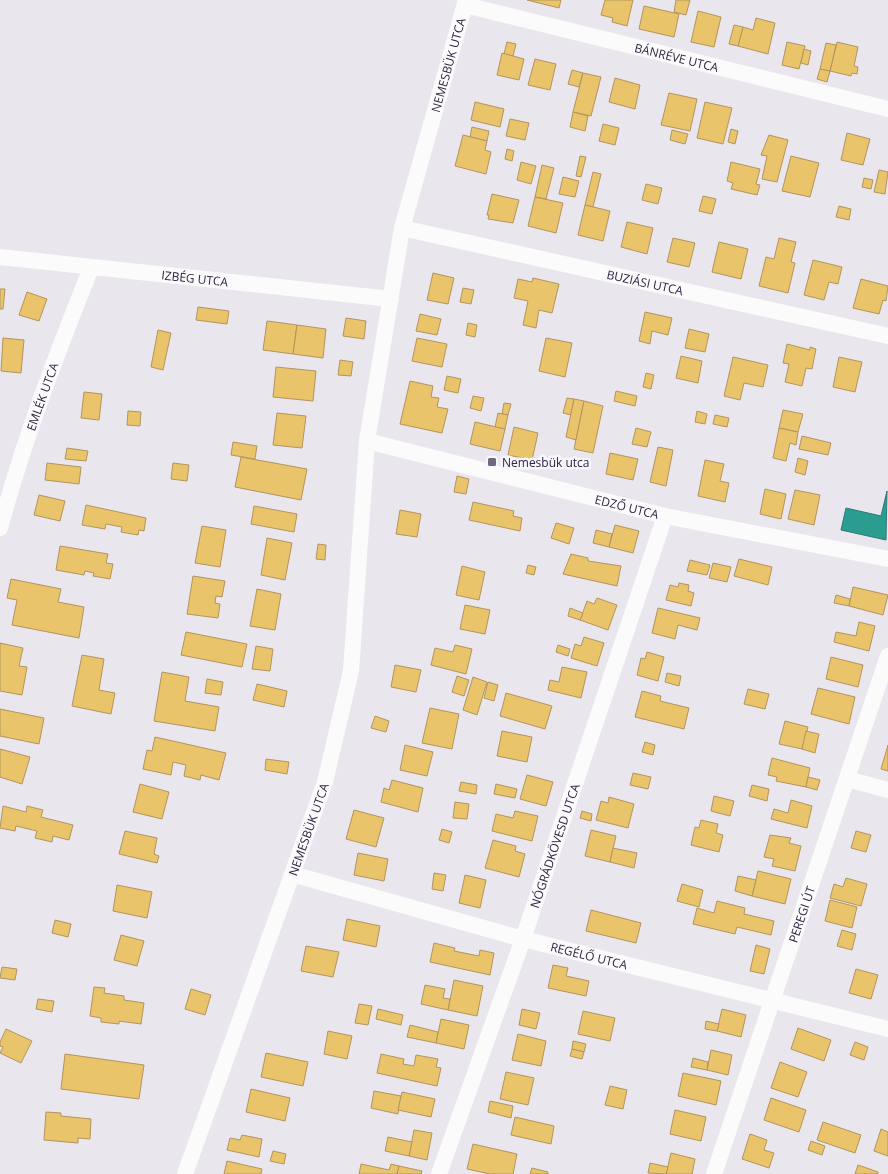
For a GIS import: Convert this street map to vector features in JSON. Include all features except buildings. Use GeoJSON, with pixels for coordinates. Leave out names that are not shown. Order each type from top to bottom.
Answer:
{"type":"FeatureCollection","features":[{"type":"Feature","properties":{"kind":"street","name":"BÁNRÉVE UTCA"},"geometry":{"type":"LineString","coordinates":[[466,3],[888,109]]}},
{"type":"Feature","properties":{"kind":"street","name":"NEMESBÜK UTCA"},"geometry":{"type":"LineString","coordinates":[[184,1174],[325,782],[351,671],[367,441],[392,299],[402,228],[466,3]]}},
{"type":"Feature","properties":{"kind":"street","name":"BUZIÁSI UTCA"},"geometry":{"type":"LineString","coordinates":[[402,228],[888,336]]}},
{"type":"Feature","properties":{"kind":"street","name":"IZBÉG UTCA"},"geometry":{"type":"LineString","coordinates":[[0,257],[392,299]]}},
{"type":"Feature","properties":{"kind":"street","name":"EMLÉK UTCA"},"geometry":{"type":"LineString","coordinates":[[0,528],[13,480],[42,394],[91,268]]}},
{"type":"Feature","properties":{"kind":"street","name":"EDZŐ UTCA"},"geometry":{"type":"LineString","coordinates":[[367,441],[665,516],[888,559]]}},
{"type":"Feature","properties":{"kind":"street","name":"NÓGRÁDKÖVESD UTCA"},"geometry":{"type":"LineString","coordinates":[[440,1174],[523,938],[665,516]]}},
{"type":"Feature","properties":{"kind":"street","name":"PEREGI ÚT"},"geometry":{"type":"LineString","coordinates":[[714,1174],[888,656]]}},
{"type":"Feature","properties":{"kind":"street"},"geometry":{"type":"LineString","coordinates":[[847,779],[888,790]]}},
{"type":"Feature","properties":{"kind":"street","name":"REGÉLŐ UTCA"},"geometry":{"type":"LineString","coordinates":[[292,874],[523,938],[888,1029]]}},
{"type":"Feature","properties":{"kind":"place","name":"Nemesbük utca"},"geometry":{"type":"Point","coordinates":[492,462]}}]}
